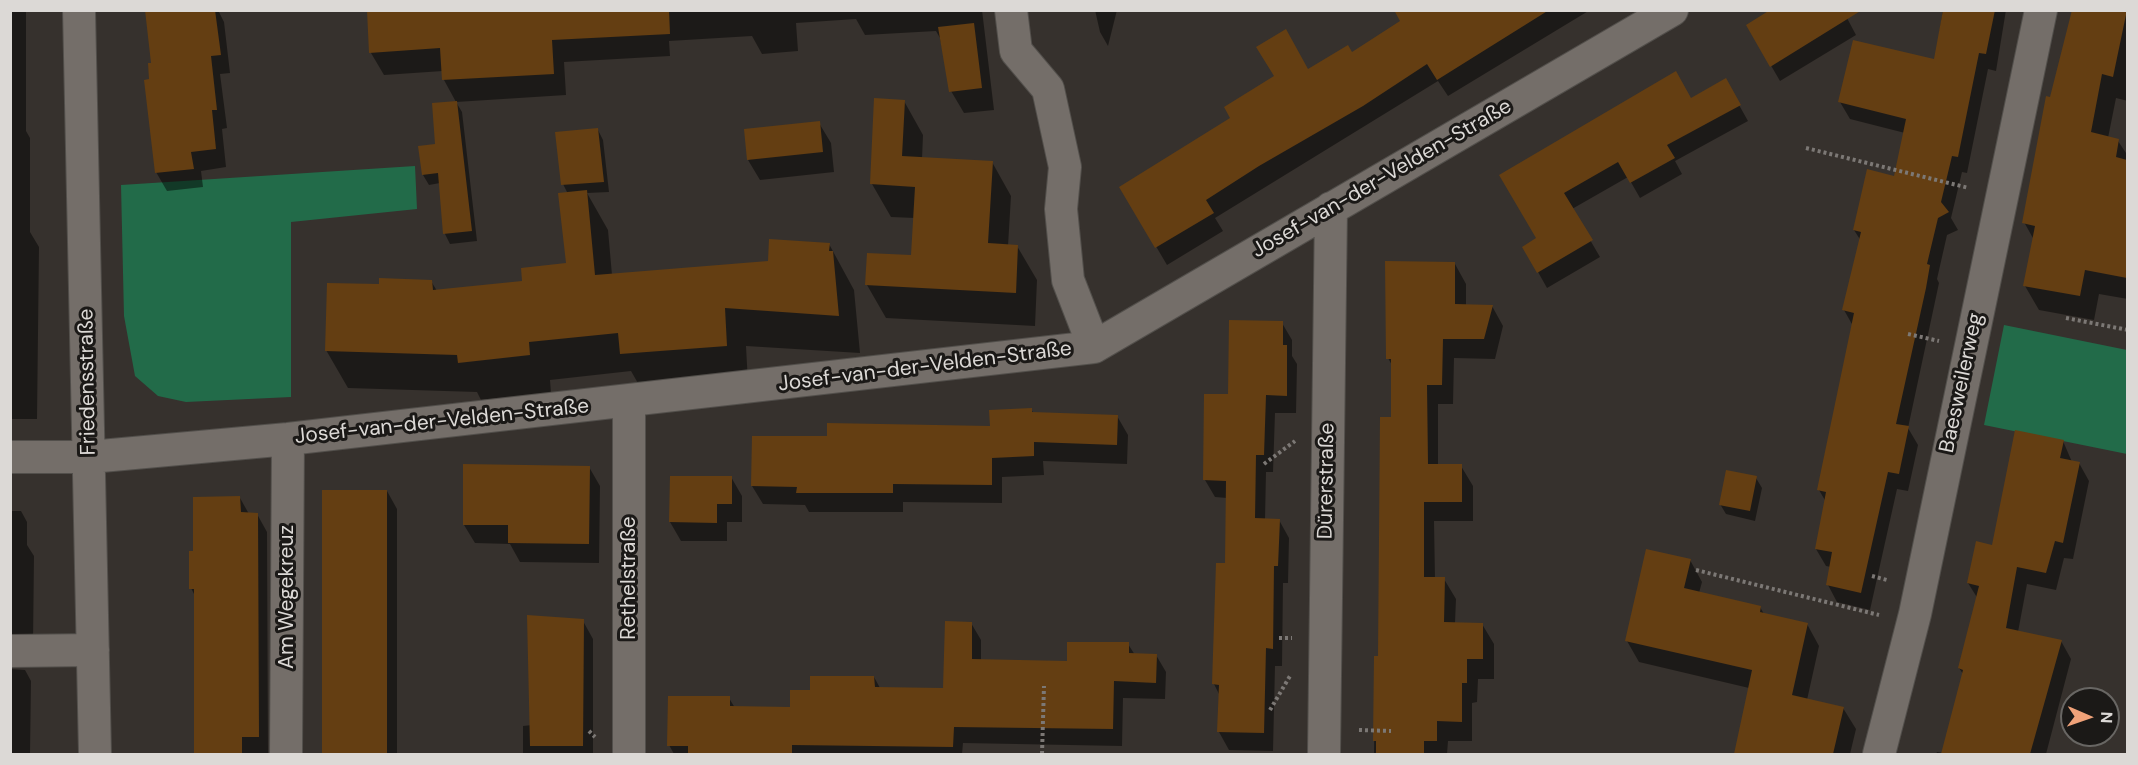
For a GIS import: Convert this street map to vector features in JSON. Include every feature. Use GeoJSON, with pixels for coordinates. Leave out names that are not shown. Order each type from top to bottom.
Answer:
{"type":"FeatureCollection","features":[{"type":"Feature","properties":{"kind":"street","name":"Friedensstraße"},"geometry":{"type":"LineString","coordinates":[[79,10],[95,754]]}},
{"type":"Feature","properties":{"kind":"street"},"geometry":{"type":"LineString","coordinates":[[1011,10],[1016,51],[1048,89],[1065,167],[1060,209],[1068,280],[1094,347]]}},
{"type":"Feature","properties":{"kind":"street","name":"Josef-van-der-Velden-Straße"},"geometry":{"type":"LineString","coordinates":[[10,457],[90,458],[288,439],[1094,347],[1672,10]]}},
{"type":"Feature","properties":{"kind":"street","name":"Baesweilerweg"},"geometry":{"type":"LineString","coordinates":[[1879,754],[1912,624],[2041,10]]}},
{"type":"Feature","properties":{"kind":"street","name":"Dürerstraße"},"geometry":{"type":"LineString","coordinates":[[1324,754],[1331,208]]}},
{"type":"Feature","properties":{"kind":"street","name":"Rethelstraße"},"geometry":{"type":"LineString","coordinates":[[629,401],[629,754]]}},
{"type":"Feature","properties":{"kind":"street","name":"Am Wegekreuz"},"geometry":{"type":"LineString","coordinates":[[286,754],[288,439]]}},
{"type":"Feature","properties":{"kind":"street"},"geometry":{"type":"LineString","coordinates":[[10,651],[93,650]]}},
{"type":"Feature","properties":{"kind":"path"},"geometry":{"type":"LineString","coordinates":[[1806,148],[2002,196]]}},
{"type":"Feature","properties":{"kind":"path"},"geometry":{"type":"LineString","coordinates":[[2066,318],[2127,330]]}},
{"type":"Feature","properties":{"kind":"path"},"geometry":{"type":"LineString","coordinates":[[1264,464],[1298,439]]}},
{"type":"Feature","properties":{"kind":"path"},"geometry":{"type":"LineString","coordinates":[[1696,570],[1912,624]]}},
{"type":"Feature","properties":{"kind":"path"},"geometry":{"type":"LineString","coordinates":[[1270,710],[1291,675]]}},
{"type":"Feature","properties":{"kind":"path"},"geometry":{"type":"LineString","coordinates":[[1042,754],[1044,686]]}},
{"type":"Feature","properties":{"kind":"green space"},"geometry":{"type":"Polygon","coordinates":[[[415,166],[417,209],[291,222],[291,397],[186,402],[158,396],[135,376],[124,316],[121,185],[415,166]]]}},
{"type":"Feature","properties":{"kind":"green space"},"geometry":{"type":"Polygon","coordinates":[[[2004,325],[2127,350],[2127,454],[1984,425],[2004,325]]]}},
{"type":"Feature","properties":{"kind":"building"},"geometry":{"type":"Polygon","coordinates":[[[145,10],[215,10],[221,55],[211,56],[217,110],[212,110],[216,149],[191,152],[194,169],[155,173],[144,80],[149,79],[148,63],[151,63],[145,10]]]}},
{"type":"Feature","properties":{"kind":"building"},"geometry":{"type":"Polygon","coordinates":[[[367,10],[669,10],[670,34],[552,40],[554,74],[442,80],[440,48],[369,53],[367,10]]]}},
{"type":"Feature","properties":{"kind":"building"},"geometry":{"type":"Polygon","coordinates":[[[1394,10],[1549,10],[1437,80],[1427,64],[1363,106],[1259,166],[1206,200],[1214,213],[1155,248],[1119,187],[1230,118],[1224,107],[1274,76],[1256,47],[1286,29],[1308,69],[1348,45],[1352,52],[1400,21],[1394,10]]]}},
{"type":"Feature","properties":{"kind":"building"},"geometry":{"type":"Polygon","coordinates":[[[1770,10],[1862,10],[1770,67],[1746,25],[1770,10]]]}},
{"type":"Feature","properties":{"kind":"building"},"geometry":{"type":"Polygon","coordinates":[[[1943,10],[1995,10],[1986,54],[1979,53],[1958,157],[1952,156],[1941,202],[1949,212],[1938,218],[1927,264],[1930,265],[1926,288],[1896,424],[1909,426],[1899,474],[1888,472],[1861,593],[1826,585],[1832,552],[1815,549],[1826,492],[1817,490],[1854,313],[1842,310],[1861,232],[1853,230],[1867,169],[1894,176],[1906,119],[1838,102],[1853,40],[1934,59],[1943,10]]]}},
{"type":"Feature","properties":{"kind":"building"},"geometry":{"type":"Polygon","coordinates":[[[2072,10],[2127,10],[2113,77],[2102,74],[2091,132],[2119,139],[2116,157],[2127,160],[2127,278],[2085,270],[2080,296],[2023,286],[2035,226],[2022,223],[2046,96],[2050,97],[2072,10]]]}},
{"type":"Feature","properties":{"kind":"building"},"geometry":{"type":"Polygon","coordinates":[[[974,23],[982,88],[949,92],[938,27],[974,23]]]}},
{"type":"Feature","properties":{"kind":"building"},"geometry":{"type":"Polygon","coordinates":[[[1676,71],[1691,98],[1726,78],[1741,105],[1667,145],[1675,158],[1630,183],[1618,162],[1564,193],[1593,240],[1537,273],[1522,247],[1536,238],[1499,175],[1676,71]]]}},
{"type":"Feature","properties":{"kind":"building"},"geometry":{"type":"Polygon","coordinates":[[[874,98],[905,100],[902,156],[993,161],[988,243],[1018,245],[1016,293],[865,285],[867,253],[911,255],[915,187],[870,184],[874,98]]]}},
{"type":"Feature","properties":{"kind":"building"},"geometry":{"type":"Polygon","coordinates":[[[457,101],[472,231],[443,234],[438,173],[422,175],[418,146],[435,144],[432,103],[457,101]]]}},
{"type":"Feature","properties":{"kind":"building"},"geometry":{"type":"Polygon","coordinates":[[[820,121],[823,152],[747,160],[744,129],[820,121]]]}},
{"type":"Feature","properties":{"kind":"building"},"geometry":{"type":"Polygon","coordinates":[[[598,128],[604,182],[561,185],[555,132],[598,128]]]}},
{"type":"Feature","properties":{"kind":"building"},"geometry":{"type":"Polygon","coordinates":[[[587,190],[595,275],[768,261],[769,239],[830,243],[829,251],[833,251],[839,316],[725,308],[727,346],[620,354],[618,333],[529,342],[530,355],[458,363],[457,355],[325,351],[327,283],[379,284],[379,278],[432,280],[433,290],[522,281],[521,268],[566,263],[558,193],[587,190]]]}},
{"type":"Feature","properties":{"kind":"building"},"geometry":{"type":"Polygon","coordinates":[[[1385,261],[1455,262],[1455,304],[1493,305],[1484,339],[1443,339],[1442,385],[1427,385],[1428,464],[1462,464],[1462,502],[1424,502],[1424,577],[1445,577],[1444,622],[1483,623],[1483,659],[1467,659],[1467,683],[1462,683],[1462,722],[1437,721],[1437,741],[1424,741],[1424,754],[1376,754],[1376,741],[1373,741],[1374,656],[1378,656],[1380,417],[1391,417],[1391,359],[1386,359],[1385,261]]]}},
{"type":"Feature","properties":{"kind":"building"},"geometry":{"type":"Polygon","coordinates":[[[1229,320],[1283,321],[1283,345],[1287,345],[1287,396],[1266,395],[1264,455],[1256,455],[1255,518],[1280,519],[1278,566],[1274,566],[1273,649],[1266,648],[1264,733],[1217,732],[1219,685],[1212,684],[1216,563],[1225,563],[1226,481],[1203,480],[1204,394],[1228,394],[1229,320]]]}},
{"type":"Feature","properties":{"kind":"building"},"geometry":{"type":"Polygon","coordinates":[[[1032,408],[1032,412],[1118,415],[1117,445],[1034,442],[1034,456],[992,458],[992,485],[893,484],[893,493],[796,493],[797,487],[751,486],[752,436],[827,436],[827,423],[990,426],[989,410],[1032,408]]]}},
{"type":"Feature","properties":{"kind":"building"},"geometry":{"type":"Polygon","coordinates":[[[2015,430],[2064,440],[2060,458],[2080,462],[2063,543],[2055,541],[2046,573],[2017,567],[2006,628],[2062,640],[2030,754],[1941,754],[1963,670],[1958,668],[1979,586],[1967,583],[1976,541],[1992,545],[2015,430]]]}},
{"type":"Feature","properties":{"kind":"building"},"geometry":{"type":"Polygon","coordinates":[[[463,464],[590,466],[589,544],[508,543],[508,525],[463,525],[463,464]]]}},
{"type":"Feature","properties":{"kind":"building"},"geometry":{"type":"Polygon","coordinates":[[[1726,470],[1757,476],[1750,511],[1719,505],[1726,470]]]}},
{"type":"Feature","properties":{"kind":"building"},"geometry":{"type":"Polygon","coordinates":[[[670,476],[732,476],[732,504],[717,504],[717,523],[669,522],[670,476]]]}},
{"type":"Feature","properties":{"kind":"building"},"geometry":{"type":"Polygon","coordinates":[[[322,490],[387,490],[387,754],[322,754],[322,490]]]}},
{"type":"Feature","properties":{"kind":"building"},"geometry":{"type":"Polygon","coordinates":[[[240,496],[241,512],[258,513],[259,737],[242,737],[242,754],[194,754],[194,589],[189,589],[189,551],[193,551],[193,497],[240,496]]]}},
{"type":"Feature","properties":{"kind":"building"},"geometry":{"type":"Polygon","coordinates":[[[1646,549],[1691,559],[1684,588],[1761,606],[1760,612],[1808,623],[1792,695],[1844,707],[1833,754],[1734,754],[1752,670],[1625,641],[1646,549]]]}},
{"type":"Feature","properties":{"kind":"building"},"geometry":{"type":"Polygon","coordinates":[[[527,615],[584,619],[583,746],[530,746],[527,615]]]}},
{"type":"Feature","properties":{"kind":"building"},"geometry":{"type":"Polygon","coordinates":[[[945,621],[972,622],[972,659],[1067,661],[1067,642],[1129,642],[1129,653],[1157,654],[1156,683],[1114,681],[1113,729],[954,727],[953,747],[792,745],[792,754],[688,754],[688,746],[667,746],[668,696],[730,696],[730,706],[790,707],[790,690],[810,690],[810,676],[874,676],[875,687],[943,688],[945,621]]]}}]}
